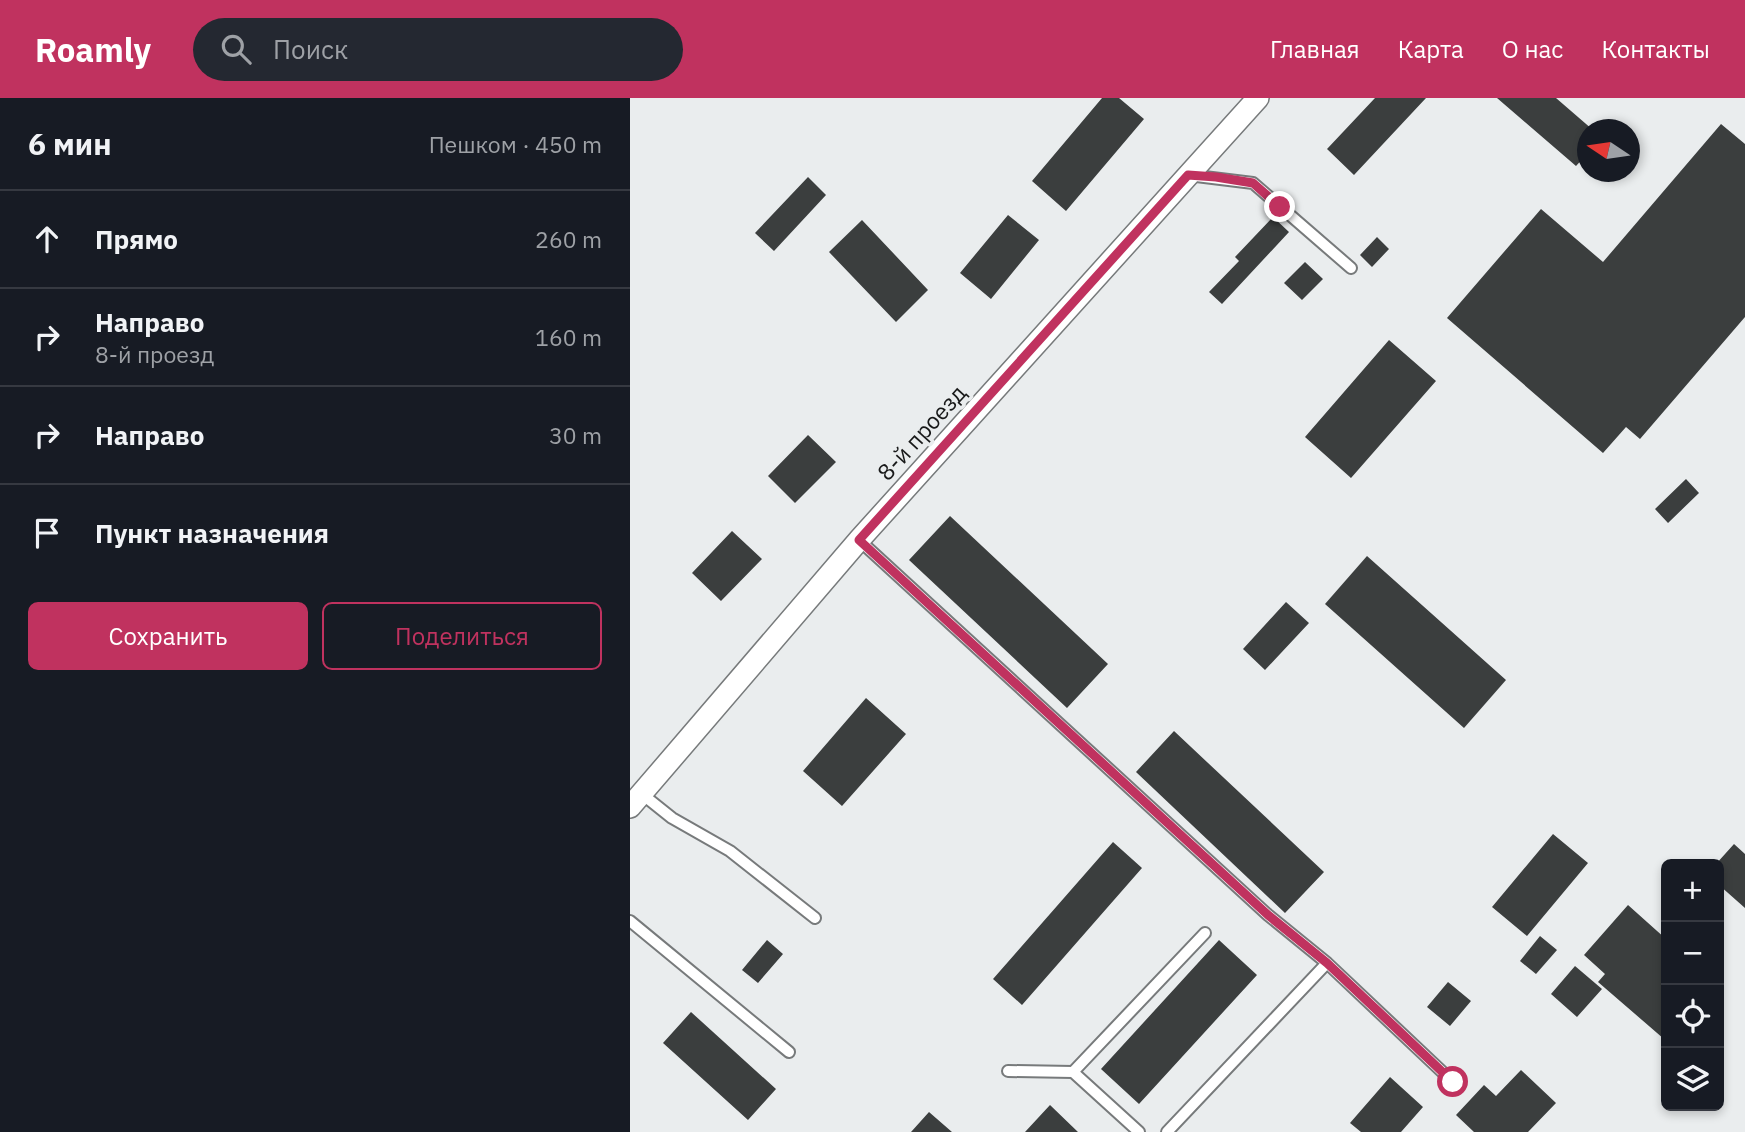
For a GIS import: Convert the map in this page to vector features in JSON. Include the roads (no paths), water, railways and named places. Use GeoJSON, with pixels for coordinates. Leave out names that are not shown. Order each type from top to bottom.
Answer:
{"type":"FeatureCollection","features":[{"type":"Feature","properties":{"kind":"street","name":"8-й проезд"},"geometry":{"type":"LineString","coordinates":[[636,801],[859,540],[1258,98]]}},
{"type":"Feature","properties":{"kind":"lane"},"geometry":{"type":"LineString","coordinates":[[1188,175],[1253,183],[1350,268]]}},
{"type":"Feature","properties":{"kind":"lane"},"geometry":{"type":"LineString","coordinates":[[859,540],[1258,906],[1327,963],[1453,1082]]}},
{"type":"Feature","properties":{"kind":"lane"},"geometry":{"type":"LineString","coordinates":[[636,801],[730,851],[816,918]]}},
{"type":"Feature","properties":{"kind":"lane"},"geometry":{"type":"LineString","coordinates":[[630,921],[789,1052]]}},
{"type":"Feature","properties":{"kind":"lane"},"geometry":{"type":"LineString","coordinates":[[1073,1072],[1205,933]]}},
{"type":"Feature","properties":{"kind":"lane"},"geometry":{"type":"LineString","coordinates":[[1167,1132],[1327,963]]}},
{"type":"Feature","properties":{"kind":"lane"},"geometry":{"type":"LineString","coordinates":[[1008,1071],[1073,1072],[1139,1132]]}}]}
